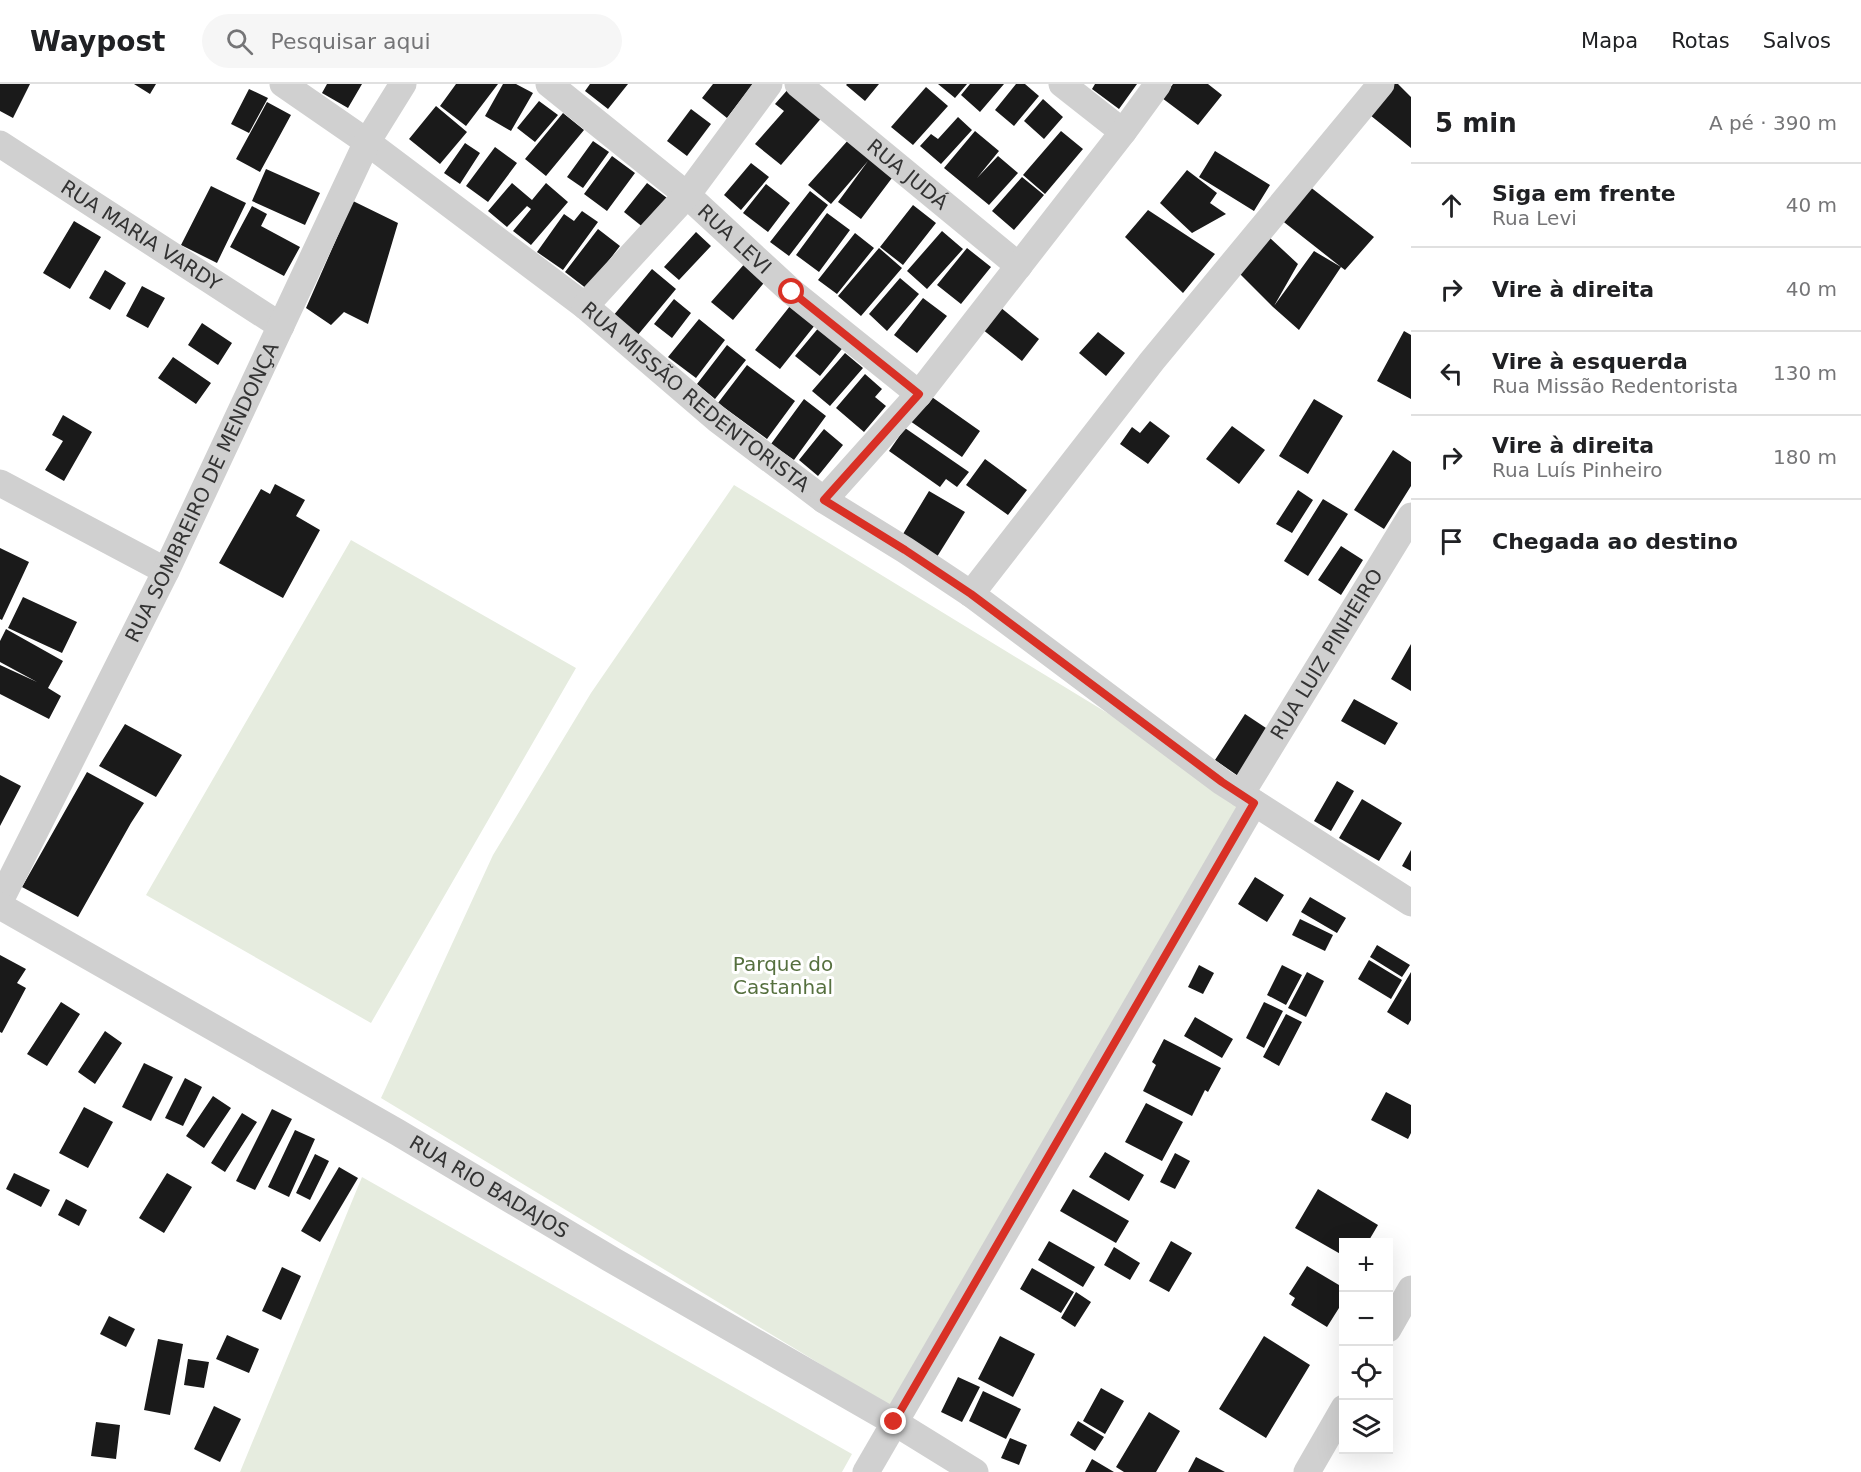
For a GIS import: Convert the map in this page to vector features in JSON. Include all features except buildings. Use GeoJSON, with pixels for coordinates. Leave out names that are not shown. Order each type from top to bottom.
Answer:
{"type":"FeatureCollection","features":[{"type":"Feature","properties":{"kind":"street","name":"RUA MISSÃO REDENTORISTA"},"geometry":{"type":"LineString","coordinates":[[283,84],[367,142],[585,306],[718,420],[824,500],[971,594],[1222,782],[1411,903]]}},
{"type":"Feature","properties":{"kind":"street","name":"RUA SOMBREIRO DE MENDONÇA"},"geometry":{"type":"LineString","coordinates":[[0,901],[165,571],[367,142],[403,84]]}},
{"type":"Feature","properties":{"kind":"street","name":"RUA LEVI"},"geometry":{"type":"LineString","coordinates":[[549,84],[687,195],[792,292],[919,394]]}},
{"type":"Feature","properties":{"kind":"street"},"geometry":{"type":"LineString","coordinates":[[585,306],[687,195],[769,84]]}},
{"type":"Feature","properties":{"kind":"street","name":"RUA JUDÁ"},"geometry":{"type":"LineString","coordinates":[[798,84],[1019,266]]}},
{"type":"Feature","properties":{"kind":"street"},"geometry":{"type":"LineString","coordinates":[[1062,84],[1123,132]]}},
{"type":"Feature","properties":{"kind":"street"},"geometry":{"type":"LineString","coordinates":[[824,500],[919,394],[1158,84]]}},
{"type":"Feature","properties":{"kind":"street"},"geometry":{"type":"LineString","coordinates":[[971,594],[1152,361],[1381,84]]}},
{"type":"Feature","properties":{"kind":"street","name":"RUA MARIA VARDY"},"geometry":{"type":"LineString","coordinates":[[0,144],[281,326]]}},
{"type":"Feature","properties":{"kind":"street"},"geometry":{"type":"LineString","coordinates":[[0,483],[165,571]]}},
{"type":"Feature","properties":{"kind":"street","name":"RUA LUIZ PINHEIRO"},"geometry":{"type":"LineString","coordinates":[[866,1472],[1247,798],[1411,516]]}},
{"type":"Feature","properties":{"kind":"street","name":"RUA RIO BADAJOS"},"geometry":{"type":"LineString","coordinates":[[0,906],[397,1132],[614,1261],[894,1422],[975,1472]]}},
{"type":"Feature","properties":{"kind":"street"},"geometry":{"type":"LineString","coordinates":[[1393,1322],[1411,1289]]}},
{"type":"Feature","properties":{"kind":"street"},"geometry":{"type":"LineString","coordinates":[[1307,1472],[1339,1417]]}},
{"type":"Feature","properties":{"kind":"green space","name":"Parque do Castanhal"},"geometry":{"type":"Polygon","coordinates":[[[734,485],[1245,797],[893,1408],[381,1098],[493,855],[591,693],[734,485]]]}},
{"type":"Feature","properties":{"kind":"green space"},"geometry":{"type":"Polygon","coordinates":[[[351,540],[576,668],[371,1023],[146,895],[351,540]]]}},
{"type":"Feature","properties":{"kind":"green space"},"geometry":{"type":"Polygon","coordinates":[[[362,1177],[852,1454],[842,1472],[240,1472],[362,1177]]]}},
{"type":"Feature","properties":{"kind":"route"},"geometry":{"type":"LineString","coordinates":[[792,292],[919,394],[824,500],[971,594],[1222,782],[1254,803],[894,1422]]}}]}
